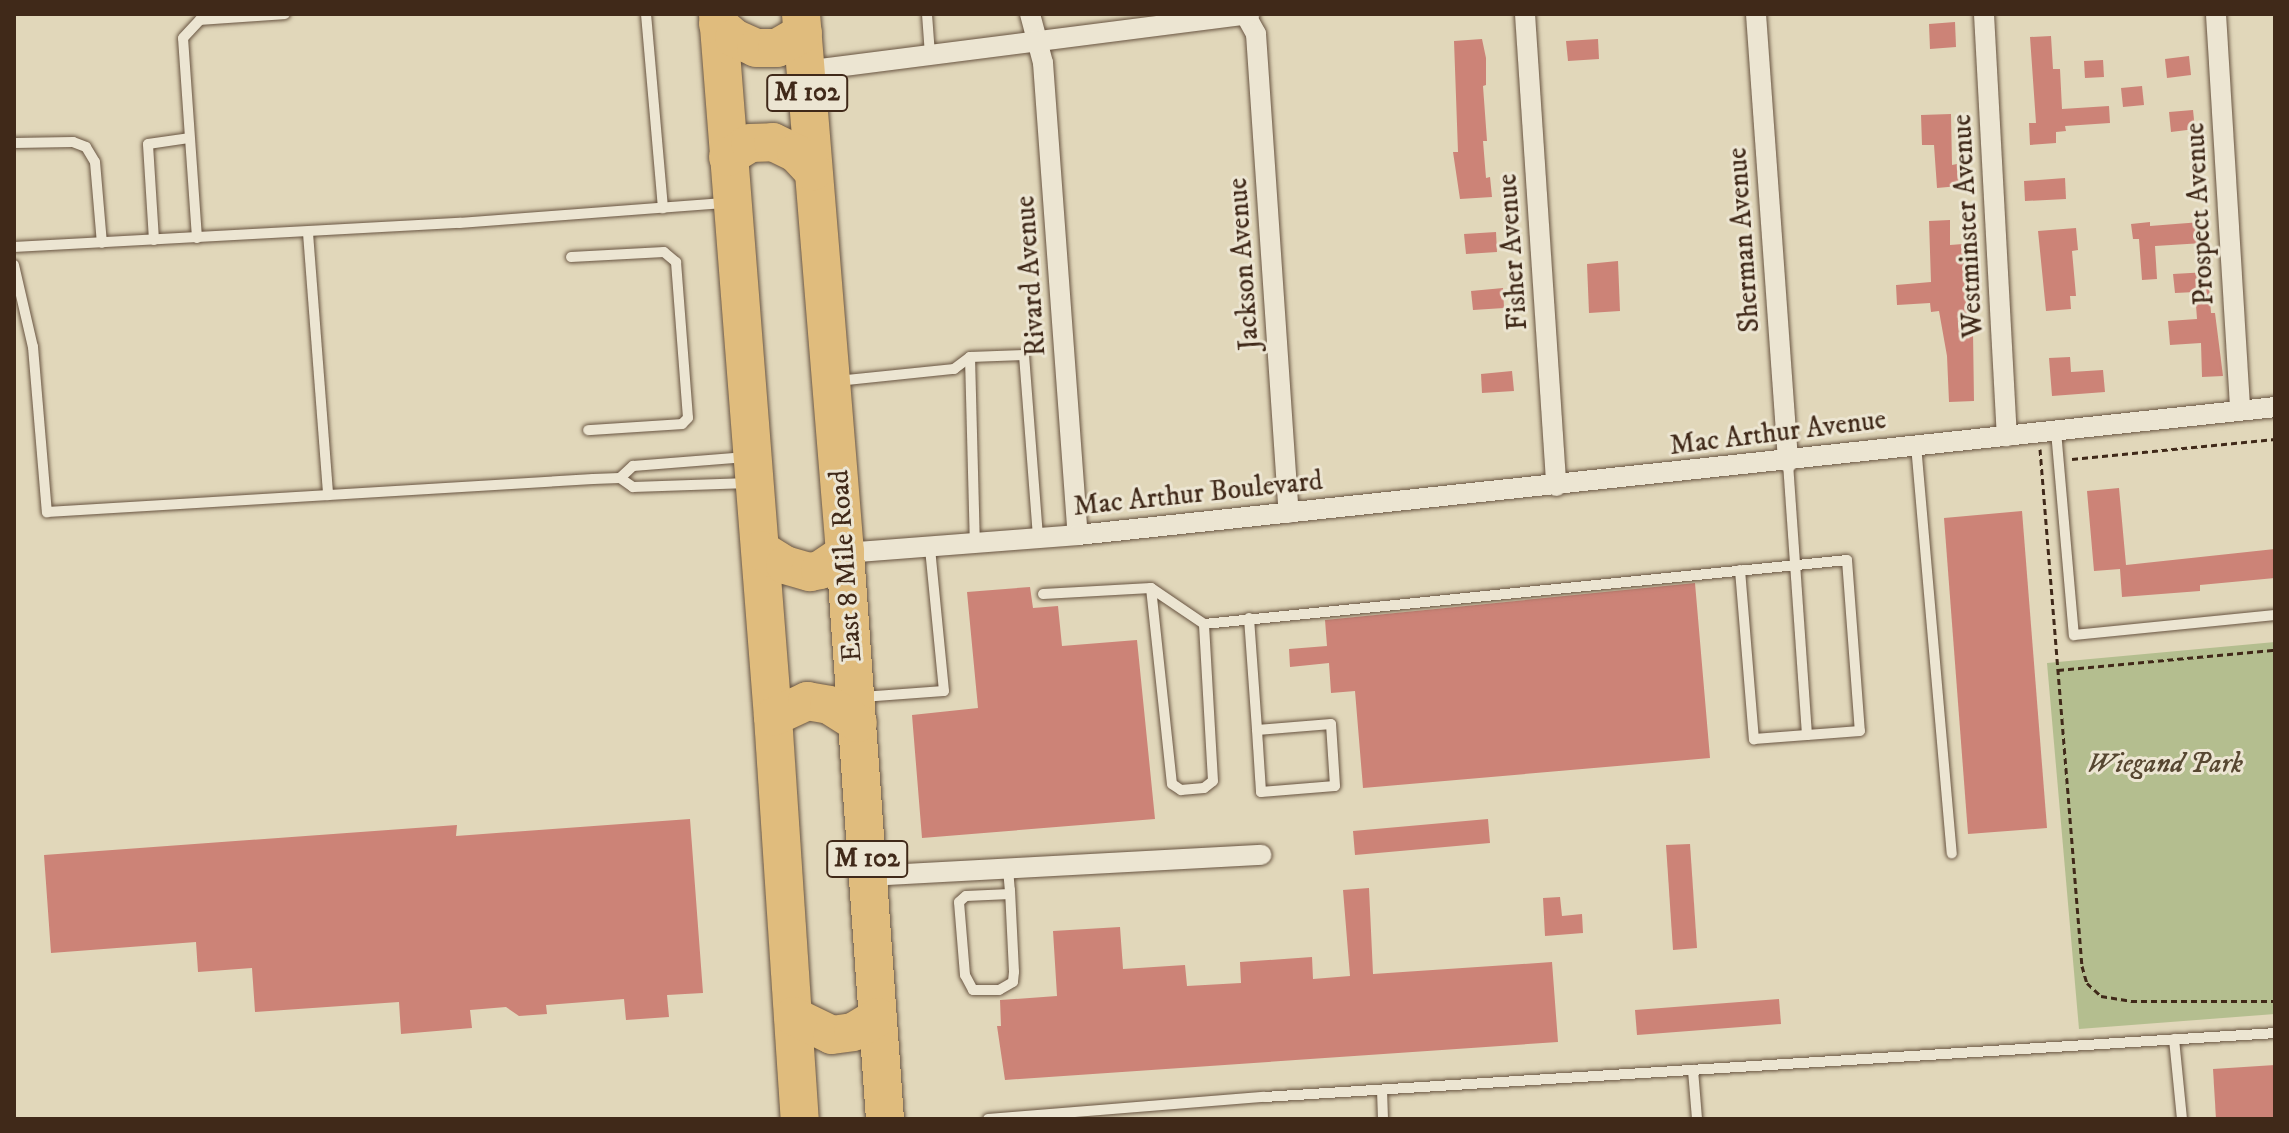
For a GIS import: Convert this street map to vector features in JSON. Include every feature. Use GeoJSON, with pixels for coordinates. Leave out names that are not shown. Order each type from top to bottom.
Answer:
{"type":"FeatureCollection","features":[{"type":"Feature","properties":{"kind":"highway"},"geometry":{"type":"LineString","coordinates":[[718,19],[734,38],[756,48],[777,48],[802,23]]}},
{"type":"Feature","properties":{"kind":"highway","name":"M 102"},"geometry":{"type":"LineString","coordinates":[[718,19],[761,550],[800,1119]]}},
{"type":"Feature","properties":{"kind":"highway","name":"East 8 Mile Road"},"geometry":{"type":"LineString","coordinates":[[802,23],[857,710],[885,1119]]}},
{"type":"Feature","properties":{"kind":"highway"},"geometry":{"type":"LineString","coordinates":[[728,157],[750,143],[773,142],[796,153],[813,171]]}},
{"type":"Feature","properties":{"kind":"highway"},"geometry":{"type":"LineString","coordinates":[[761,550],[785,565],[810,572],[820,570],[845,553]]}},
{"type":"Feature","properties":{"kind":"highway"},"geometry":{"type":"LineString","coordinates":[[773,717],[807,701],[857,710]]}},
{"type":"Feature","properties":{"kind":"highway"},"geometry":{"type":"LineString","coordinates":[[793,1016],[832,1035],[853,1032],[878,1017]]}},
{"type":"Feature","properties":{"kind":"street","name":"Rivard Avenue"},"geometry":{"type":"LineString","coordinates":[[1030,14],[1043,63],[1078,535]]}},
{"type":"Feature","properties":{"kind":"street"},"geometry":{"type":"LineString","coordinates":[[805,71],[1246,14]]}},
{"type":"Feature","properties":{"kind":"street","name":"Jackson Avenue"},"geometry":{"type":"LineString","coordinates":[[1246,14],[1256,34],[1289,513]]}},
{"type":"Feature","properties":{"kind":"street","name":"Fisher Avenue"},"geometry":{"type":"LineString","coordinates":[[1525,14],[1556,486]]}},
{"type":"Feature","properties":{"kind":"street","name":"Sherman Avenue"},"geometry":{"type":"LineString","coordinates":[[1756,14],[1788,462]]}},
{"type":"Feature","properties":{"kind":"street","name":"Westminster Avenue"},"geometry":{"type":"LineString","coordinates":[[1984,14],[2007,436]]}},
{"type":"Feature","properties":{"kind":"street","name":"Prospect Avenue"},"geometry":{"type":"LineString","coordinates":[[2216,14],[2240,410]]}},
{"type":"Feature","properties":{"kind":"street"},"geometry":{"type":"LineString","coordinates":[[2007,436],[2275,407]]}},
{"type":"Feature","properties":{"kind":"street","name":"Mac Arthur Avenue"},"geometry":{"type":"LineString","coordinates":[[1556,486],[2007,436]]}},
{"type":"Feature","properties":{"kind":"street","name":"Mac Arthur Boulevard"},"geometry":{"type":"LineString","coordinates":[[845,553],[1078,535],[1556,486]]}},
{"type":"Feature","properties":{"kind":"street"},"geometry":{"type":"LineString","coordinates":[[869,876],[1261,855]]}},
{"type":"Feature","properties":{"kind":"lane"},"geometry":{"type":"LineString","coordinates":[[197,238],[182,51],[189,28],[200,20],[285,14]]}},
{"type":"Feature","properties":{"kind":"lane"},"geometry":{"type":"LineString","coordinates":[[646,14],[663,208]]}},
{"type":"Feature","properties":{"kind":"lane"},"geometry":{"type":"LineString","coordinates":[[927,14],[930,55]]}},
{"type":"Feature","properties":{"kind":"lane"},"geometry":{"type":"LineString","coordinates":[[154,240],[148,144],[189,138]]}},
{"type":"Feature","properties":{"kind":"lane"},"geometry":{"type":"LineString","coordinates":[[14,143],[73,142],[86,147],[95,162],[102,243]]}},
{"type":"Feature","properties":{"kind":"lane"},"geometry":{"type":"LineString","coordinates":[[14,247],[308,233],[732,202]]}},
{"type":"Feature","properties":{"kind":"lane"},"geometry":{"type":"LineString","coordinates":[[308,233],[328,495]]}},
{"type":"Feature","properties":{"kind":"lane"},"geometry":{"type":"LineString","coordinates":[[571,257],[664,252],[673,256],[676,262],[688,418],[682,424],[588,430]]}},
{"type":"Feature","properties":{"kind":"lane"},"geometry":{"type":"LineString","coordinates":[[14,265],[33,347],[47,512],[620,478],[633,487],[754,470]]}},
{"type":"Feature","properties":{"kind":"lane"},"geometry":{"type":"LineString","coordinates":[[831,381],[954,369],[970,357],[1024,355],[1038,538]]}},
{"type":"Feature","properties":{"kind":"lane"},"geometry":{"type":"LineString","coordinates":[[970,357],[975,542]]}},
{"type":"Feature","properties":{"kind":"lane"},"geometry":{"type":"LineString","coordinates":[[2047,432],[2059,460],[2074,635],[2275,615]]}},
{"type":"Feature","properties":{"kind":"lane"},"geometry":{"type":"LineString","coordinates":[[1916,445],[1952,853]]}},
{"type":"Feature","properties":{"kind":"lane"},"geometry":{"type":"LineString","coordinates":[[1788,462],[1807,735]]}},
{"type":"Feature","properties":{"kind":"lane"},"geometry":{"type":"LineString","coordinates":[[620,478],[633,466],[754,470]]}},
{"type":"Feature","properties":{"kind":"lane"},"geometry":{"type":"LineString","coordinates":[[857,710],[944,691],[930,547]]}},
{"type":"Feature","properties":{"kind":"lane"},"geometry":{"type":"LineString","coordinates":[[1043,594],[1151,588],[1204,624],[1249,618],[1794,564],[1847,560],[1860,731],[1754,739],[1740,570]]}},
{"type":"Feature","properties":{"kind":"lane"},"geometry":{"type":"LineString","coordinates":[[1151,588],[1172,784],[1181,790],[1204,788],[1213,781],[1204,624]]}},
{"type":"Feature","properties":{"kind":"lane"},"geometry":{"type":"LineString","coordinates":[[1249,618],[1261,792],[1335,786],[1331,724],[1257,730]]}},
{"type":"Feature","properties":{"kind":"lane"},"geometry":{"type":"LineString","coordinates":[[1008,869],[1010,894],[1013,982],[999,990],[973,990],[965,975],[959,902],[966,896],[1010,894]]}},
{"type":"Feature","properties":{"kind":"lane"},"geometry":{"type":"LineString","coordinates":[[988,1119],[1382,1090],[2275,1033]]}},
{"type":"Feature","properties":{"kind":"lane"},"geometry":{"type":"LineString","coordinates":[[2174,1039],[2182,1119]]}},
{"type":"Feature","properties":{"kind":"lane"},"geometry":{"type":"LineString","coordinates":[[1693,1070],[1697,1119]]}},
{"type":"Feature","properties":{"kind":"lane"},"geometry":{"type":"LineString","coordinates":[[1382,1090],[1383,1119]]}},
{"type":"Feature","properties":{"kind":"path"},"geometry":{"type":"LineString","coordinates":[[2047,432],[2041,463],[2082,966],[2087,983],[2101,996],[2131,1001],[2275,1001]]}},
{"type":"Feature","properties":{"kind":"path"},"geometry":{"type":"LineString","coordinates":[[2041,463],[2275,439]]}},
{"type":"Feature","properties":{"kind":"path"},"geometry":{"type":"LineString","coordinates":[[2058,670],[2275,650]]}},
{"type":"Feature","properties":{"kind":"green space","name":"Wiegand Park"},"geometry":{"type":"Polygon","coordinates":[[[2275,642],[2275,1014],[2079,1029],[2047,663],[2275,642]]]}},
{"type":"Feature","properties":{"kind":"building"},"geometry":{"type":"Polygon","coordinates":[[[1955,22],[1956,47],[1930,49],[1929,24],[1955,22]]]}},
{"type":"Feature","properties":{"kind":"building"},"geometry":{"type":"Polygon","coordinates":[[[2051,36],[2053,69],[2060,69],[2062,109],[2109,106],[2110,123],[2065,126],[2066,131],[2056,132],[2056,143],[2030,145],[2029,123],[2036,123],[2030,37],[2051,36]]]}},
{"type":"Feature","properties":{"kind":"building"},"geometry":{"type":"Polygon","coordinates":[[[1482,39],[1486,58],[1486,85],[1483,86],[1487,141],[1483,141],[1486,178],[1490,177],[1492,197],[1460,199],[1453,152],[1458,152],[1454,41],[1482,39]]]}},
{"type":"Feature","properties":{"kind":"building"},"geometry":{"type":"Polygon","coordinates":[[[1598,39],[1599,59],[1568,61],[1566,41],[1598,39]]]}},
{"type":"Feature","properties":{"kind":"building"},"geometry":{"type":"Polygon","coordinates":[[[2189,56],[2191,75],[2167,78],[2165,59],[2189,56]]]}},
{"type":"Feature","properties":{"kind":"building"},"geometry":{"type":"Polygon","coordinates":[[[2103,60],[2104,77],[2085,78],[2084,61],[2103,60]]]}},
{"type":"Feature","properties":{"kind":"building"},"geometry":{"type":"Polygon","coordinates":[[[2142,86],[2144,105],[2123,107],[2121,88],[2142,86]]]}},
{"type":"Feature","properties":{"kind":"building"},"geometry":{"type":"Polygon","coordinates":[[[2193,110],[2195,129],[2171,132],[2169,112],[2193,110]]]}},
{"type":"Feature","properties":{"kind":"building"},"geometry":{"type":"Polygon","coordinates":[[[1951,114],[1952,165],[1957,164],[1959,186],[1937,188],[1934,145],[1922,145],[1921,115],[1951,114]]]}},
{"type":"Feature","properties":{"kind":"building"},"geometry":{"type":"Polygon","coordinates":[[[2065,178],[2066,199],[2025,201],[2024,181],[2065,178]]]}},
{"type":"Feature","properties":{"kind":"building"},"geometry":{"type":"Polygon","coordinates":[[[1950,220],[1950,245],[1963,244],[1965,283],[1968,283],[1967,332],[1973,332],[1974,401],[1949,402],[1947,356],[1939,311],[1931,312],[1930,303],[1897,305],[1896,285],[1931,282],[1929,221],[1950,220]]]}},
{"type":"Feature","properties":{"kind":"building"},"geometry":{"type":"Polygon","coordinates":[[[2150,222],[2150,226],[2201,222],[2203,243],[2155,246],[2157,279],[2142,280],[2139,239],[2133,239],[2131,224],[2150,222]]]}},
{"type":"Feature","properties":{"kind":"building"},"geometry":{"type":"Polygon","coordinates":[[[2076,228],[2078,250],[2072,251],[2076,296],[2070,296],[2071,309],[2046,311],[2038,231],[2076,228]]]}},
{"type":"Feature","properties":{"kind":"building"},"geometry":{"type":"Polygon","coordinates":[[[1496,232],[1497,252],[1466,254],[1464,234],[1496,232]]]}},
{"type":"Feature","properties":{"kind":"building"},"geometry":{"type":"Polygon","coordinates":[[[1618,261],[1620,311],[1589,313],[1587,264],[1618,261]]]}},
{"type":"Feature","properties":{"kind":"building"},"geometry":{"type":"Polygon","coordinates":[[[2208,272],[2211,313],[2215,313],[2223,376],[2202,377],[2201,343],[2170,345],[2168,321],[2197,319],[2195,292],[2175,293],[2173,274],[2208,272]]]}},
{"type":"Feature","properties":{"kind":"building"},"geometry":{"type":"Polygon","coordinates":[[[1503,288],[1504,308],[1473,310],[1471,291],[1503,288]]]}},
{"type":"Feature","properties":{"kind":"building"},"geometry":{"type":"Polygon","coordinates":[[[2070,357],[2071,372],[2103,370],[2105,392],[2052,396],[2049,358],[2070,357]]]}},
{"type":"Feature","properties":{"kind":"building"},"geometry":{"type":"Polygon","coordinates":[[[1512,371],[1514,391],[1482,393],[1481,374],[1512,371]]]}},
{"type":"Feature","properties":{"kind":"building"},"geometry":{"type":"Polygon","coordinates":[[[2119,488],[2126,565],[2275,549],[2275,578],[2200,585],[2200,591],[2122,597],[2120,569],[2094,571],[2087,491],[2119,488]]]}},
{"type":"Feature","properties":{"kind":"building"},"geometry":{"type":"Polygon","coordinates":[[[2022,511],[2047,828],[1968,834],[1944,518],[2022,511]]]}},
{"type":"Feature","properties":{"kind":"building"},"geometry":{"type":"Polygon","coordinates":[[[1695,583],[1710,758],[1363,788],[1355,691],[1331,693],[1329,663],[1290,667],[1289,649],[1327,646],[1325,620],[1695,583]]]}},
{"type":"Feature","properties":{"kind":"building"},"geometry":{"type":"Polygon","coordinates":[[[1030,587],[1033,608],[1058,606],[1062,646],[1137,640],[1155,819],[922,838],[912,715],[978,708],[967,592],[1030,587]]]}},
{"type":"Feature","properties":{"kind":"building"},"geometry":{"type":"Polygon","coordinates":[[[690,819],[703,993],[667,995],[669,1017],[626,1020],[624,999],[546,1005],[547,1014],[519,1016],[506,1007],[470,1010],[472,1028],[401,1034],[399,1002],[255,1012],[252,968],[198,972],[196,942],[51,953],[44,855],[457,825],[456,836],[690,819]]]}},
{"type":"Feature","properties":{"kind":"building"},"geometry":{"type":"Polygon","coordinates":[[[1488,819],[1490,843],[1355,855],[1353,831],[1488,819]]]}},
{"type":"Feature","properties":{"kind":"building"},"geometry":{"type":"Polygon","coordinates":[[[1690,844],[1697,948],[1673,950],[1666,845],[1690,844]]]}},
{"type":"Feature","properties":{"kind":"building"},"geometry":{"type":"Polygon","coordinates":[[[1369,888],[1373,974],[1552,962],[1558,1042],[1005,1080],[997,1026],[1001,1026],[1000,1000],[1057,996],[1053,931],[1120,927],[1123,969],[1185,965],[1187,986],[1241,983],[1240,962],[1312,957],[1313,979],[1350,976],[1343,890],[1369,888]]]}},
{"type":"Feature","properties":{"kind":"building"},"geometry":{"type":"Polygon","coordinates":[[[1560,897],[1562,916],[1582,914],[1583,933],[1545,936],[1543,898],[1560,897]]]}},
{"type":"Feature","properties":{"kind":"building"},"geometry":{"type":"Polygon","coordinates":[[[1779,999],[1781,1024],[1637,1035],[1635,1010],[1779,999]]]}},
{"type":"Feature","properties":{"kind":"building"},"geometry":{"type":"Polygon","coordinates":[[[2275,1065],[2275,1119],[2216,1119],[2213,1069],[2275,1065]]]}}]}
